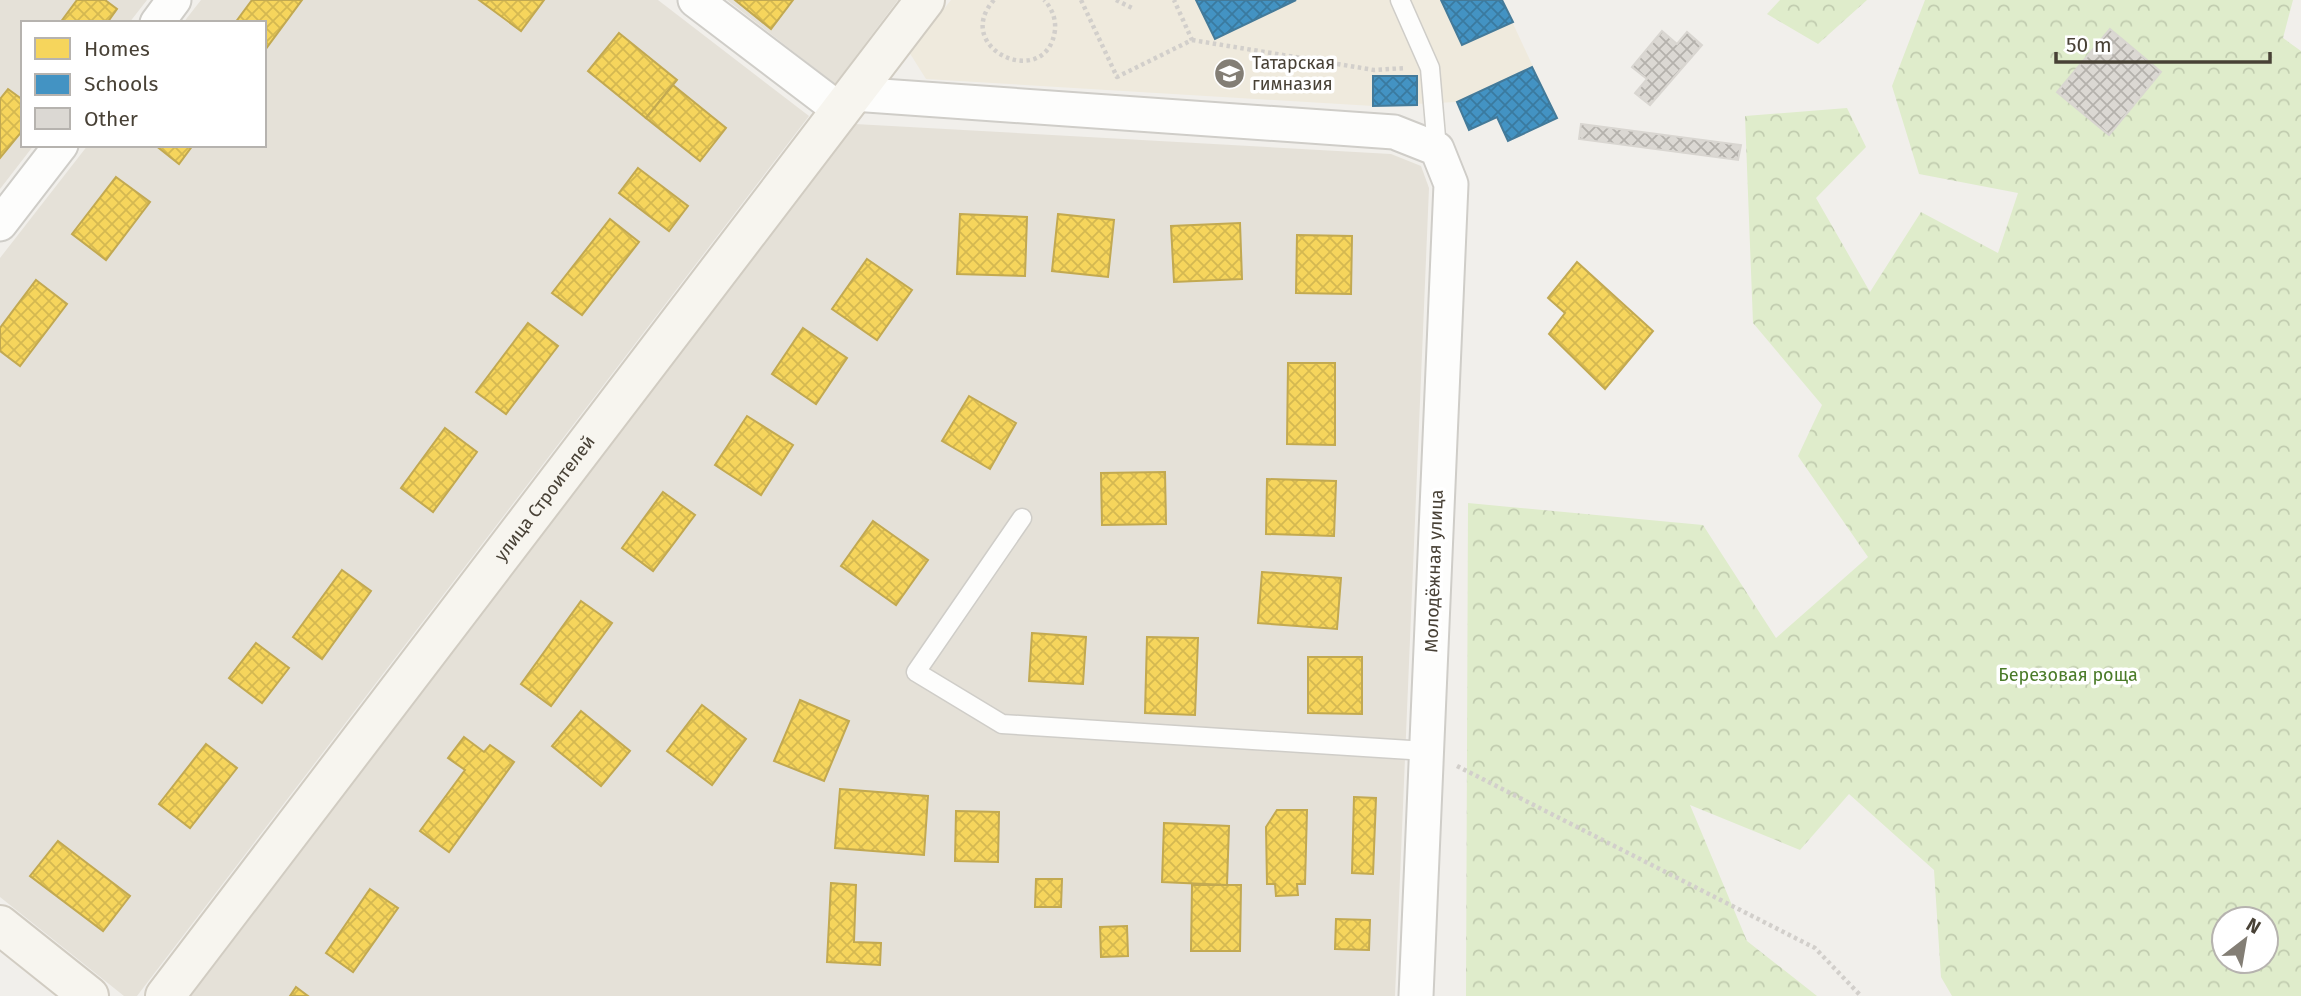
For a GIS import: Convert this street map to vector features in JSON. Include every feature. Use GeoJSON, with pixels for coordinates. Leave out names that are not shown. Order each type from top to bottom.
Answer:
{"type":"FeatureCollection","features":[{"type":"Feature","properties":{"kind":"street"},"geometry":{"type":"LineString","coordinates":[[158,21],[174,0]]}},
{"type":"Feature","properties":{"kind":"street"},"geometry":{"type":"LineString","coordinates":[[695,0],[847,103],[1394,132],[1437,149]]}},
{"type":"Feature","properties":{"kind":"street","name":"улица Строителей"},"geometry":{"type":"LineString","coordinates":[[165,996],[925,0]]}},
{"type":"Feature","properties":{"kind":"street"},"geometry":{"type":"LineString","coordinates":[[0,224],[59,147]]}},
{"type":"Feature","properties":{"kind":"street","name":"Молодёжная улица"},"geometry":{"type":"LineString","coordinates":[[1416,996],[1451,184],[1437,149]]}},
{"type":"Feature","properties":{"kind":"street"},"geometry":{"type":"LineString","coordinates":[[0,926],[89,996]]}},
{"type":"Feature","properties":{"kind":"lane"},"geometry":{"type":"LineString","coordinates":[[1400,0],[1430,68],[1437,149]]}},
{"type":"Feature","properties":{"kind":"lane"},"geometry":{"type":"LineString","coordinates":[[1022,518],[916,672],[1002,724],[1426,751]]}},
{"type":"Feature","properties":{"kind":"path"},"geometry":{"type":"LineString","coordinates":[[994,0],[984,16],[986,40],[1002,57],[1013,61],[1026,61],[1037,57],[1046,49],[1053,38],[1055,26],[1054,15],[1046,2],[1055,0]]}},
{"type":"Feature","properties":{"kind":"path"},"geometry":{"type":"LineString","coordinates":[[1081,0],[1117,77],[1192,40],[1374,69],[1430,68]]}},
{"type":"Feature","properties":{"kind":"path"},"geometry":{"type":"LineString","coordinates":[[1116,0],[1132,8]]}},
{"type":"Feature","properties":{"kind":"path"},"geometry":{"type":"LineString","coordinates":[[1174,0],[1192,40]]}},
{"type":"Feature","properties":{"kind":"path"},"geometry":{"type":"LineString","coordinates":[[1426,751],[1815,948],[1861,996]]}},
{"type":"Feature","properties":{"kind":"shaded area"},"geometry":{"type":"Polygon","coordinates":[[[0,0],[147,0],[131,21],[21,21],[21,147],[32,147],[0,189],[0,0]]]}},
{"type":"Feature","properties":{"kind":"shaded area"},"geometry":{"type":"Polygon","coordinates":[[[201,0],[658,0],[809,116],[137,996],[124,996],[0,897],[0,258],[86,147],[266,147],[266,21],[185,21],[201,0]]]}},
{"type":"Feature","properties":{"kind":"shaded area"},"geometry":{"type":"Polygon","coordinates":[[[727,0],[898,0],[835,84],[727,0]]]}},
{"type":"Feature","properties":{"kind":"shaded area","name":"Татарская гимназия"},"geometry":{"type":"Polygon","coordinates":[[[951,0],[1502,0],[1557,118],[1508,141],[1497,117],[1469,130],[1456,102],[1373,106],[926,79],[909,52],[951,0]]]}},
{"type":"Feature","properties":{"kind":"shaded area"},"geometry":{"type":"Polygon","coordinates":[[[855,124],[1391,154],[1421,166],[1429,188],[1395,996],[191,996],[855,124]]]}},
{"type":"Feature","properties":{"kind":"green space"},"geometry":{"type":"Polygon","coordinates":[[[1780,0],[1867,0],[1818,44],[1767,14],[1780,0]]]}},
{"type":"Feature","properties":{"kind":"green space","name":"Березовая роща"},"geometry":{"type":"Polygon","coordinates":[[[1925,0],[2293,0],[2283,38],[2301,51],[2301,996],[1952,996],[1941,977],[1934,870],[1849,794],[1800,850],[1690,805],[1747,941],[1817,996],[1466,996],[1468,503],[1703,525],[1776,638],[1868,557],[1798,456],[1822,405],[1753,323],[1745,116],[1847,108],[1866,147],[1816,198],[1870,292],[1921,212],[1998,253],[2018,193],[1919,174],[1892,86],[1925,0]]]}},
{"type":"Feature","properties":{"kind":"building: Homes"},"geometry":{"type":"Polygon","coordinates":[[[77,0],[105,0],[117,9],[108,21],[61,21],[77,0]]]}},
{"type":"Feature","properties":{"kind":"building: Homes"},"geometry":{"type":"Polygon","coordinates":[[[252,0],[302,0],[266,49],[266,21],[236,21],[252,0]]]}},
{"type":"Feature","properties":{"kind":"building: Homes"},"geometry":{"type":"Polygon","coordinates":[[[479,0],[544,0],[521,31],[479,0]]]}},
{"type":"Feature","properties":{"kind":"building: Homes"},"geometry":{"type":"Polygon","coordinates":[[[735,0],[793,0],[771,29],[735,0]]]}},
{"type":"Feature","properties":{"kind":"building: Homes"},"geometry":{"type":"Polygon","coordinates":[[[619,33],[677,80],[646,118],[588,71],[619,33]]]}},
{"type":"Feature","properties":{"kind":"building: Homes"},"geometry":{"type":"Polygon","coordinates":[[[673,85],[726,128],[700,161],[646,118],[673,85]]]}},
{"type":"Feature","properties":{"kind":"building: Homes"},"geometry":{"type":"Polygon","coordinates":[[[8,89],[21,99],[21,132],[0,158],[0,99],[8,89]]]}},
{"type":"Feature","properties":{"kind":"building: Homes"},"geometry":{"type":"Polygon","coordinates":[[[158,147],[192,147],[179,164],[158,147]]]}},
{"type":"Feature","properties":{"kind":"building: Homes"},"geometry":{"type":"Polygon","coordinates":[[[638,168],[688,206],[669,231],[619,193],[638,168]]]}},
{"type":"Feature","properties":{"kind":"building: Homes"},"geometry":{"type":"Polygon","coordinates":[[[116,177],[150,202],[106,260],[72,234],[116,177]]]}},
{"type":"Feature","properties":{"kind":"building: Homes"},"geometry":{"type":"Polygon","coordinates":[[[960,214],[1027,217],[1025,276],[957,274],[960,214]]]}},
{"type":"Feature","properties":{"kind":"building: Homes"},"geometry":{"type":"Polygon","coordinates":[[[1058,214],[1114,220],[1108,277],[1052,271],[1058,214]]]}},
{"type":"Feature","properties":{"kind":"building: Homes"},"geometry":{"type":"Polygon","coordinates":[[[610,219],[639,242],[582,315],[552,293],[610,219]]]}},
{"type":"Feature","properties":{"kind":"building: Homes"},"geometry":{"type":"Polygon","coordinates":[[[1240,223],[1242,279],[1174,282],[1171,226],[1240,223]]]}},
{"type":"Feature","properties":{"kind":"building: Homes"},"geometry":{"type":"Polygon","coordinates":[[[1297,235],[1352,236],[1351,294],[1296,293],[1297,235]]]}},
{"type":"Feature","properties":{"kind":"building: Homes"},"geometry":{"type":"Polygon","coordinates":[[[867,259],[912,290],[877,340],[832,309],[867,259]]]}},
{"type":"Feature","properties":{"kind":"building: Homes"},"geometry":{"type":"Polygon","coordinates":[[[1577,262],[1653,331],[1605,389],[1549,334],[1565,313],[1548,298],[1577,262]]]}},
{"type":"Feature","properties":{"kind":"building: Homes"},"geometry":{"type":"Polygon","coordinates":[[[36,280],[67,304],[20,366],[0,351],[0,328],[36,280]]]}},
{"type":"Feature","properties":{"kind":"building: Homes"},"geometry":{"type":"Polygon","coordinates":[[[528,323],[558,346],[506,414],[476,392],[528,323]]]}},
{"type":"Feature","properties":{"kind":"building: Homes"},"geometry":{"type":"Polygon","coordinates":[[[803,328],[847,358],[816,404],[772,374],[803,328]]]}},
{"type":"Feature","properties":{"kind":"building: Homes"},"geometry":{"type":"Polygon","coordinates":[[[1288,363],[1335,363],[1335,445],[1287,444],[1288,363]]]}},
{"type":"Feature","properties":{"kind":"building: Homes"},"geometry":{"type":"Polygon","coordinates":[[[969,396],[1016,423],[990,469],[942,441],[969,396]]]}},
{"type":"Feature","properties":{"kind":"building: Homes"},"geometry":{"type":"Polygon","coordinates":[[[747,416],[793,445],[761,495],[715,465],[747,416]]]}},
{"type":"Feature","properties":{"kind":"building: Homes"},"geometry":{"type":"Polygon","coordinates":[[[445,428],[477,452],[433,512],[401,488],[445,428]]]}},
{"type":"Feature","properties":{"kind":"building: Homes"},"geometry":{"type":"Polygon","coordinates":[[[1165,472],[1166,524],[1102,525],[1101,473],[1165,472]]]}},
{"type":"Feature","properties":{"kind":"building: Homes"},"geometry":{"type":"Polygon","coordinates":[[[1267,479],[1336,481],[1334,536],[1266,534],[1267,479]]]}},
{"type":"Feature","properties":{"kind":"building: Homes"},"geometry":{"type":"Polygon","coordinates":[[[663,492],[695,515],[653,571],[622,548],[663,492]]]}},
{"type":"Feature","properties":{"kind":"building: Homes"},"geometry":{"type":"Polygon","coordinates":[[[873,521],[928,560],[896,605],[841,566],[873,521]]]}},
{"type":"Feature","properties":{"kind":"building: Homes"},"geometry":{"type":"Polygon","coordinates":[[[342,570],[371,591],[322,659],[293,637],[342,570]]]}},
{"type":"Feature","properties":{"kind":"building: Homes"},"geometry":{"type":"Polygon","coordinates":[[[1262,572],[1341,578],[1337,629],[1258,623],[1262,572]]]}},
{"type":"Feature","properties":{"kind":"building: Homes"},"geometry":{"type":"Polygon","coordinates":[[[581,601],[612,623],[551,706],[521,684],[581,601]]]}},
{"type":"Feature","properties":{"kind":"building: Homes"},"geometry":{"type":"Polygon","coordinates":[[[1032,633],[1086,637],[1083,684],[1029,681],[1032,633]]]}},
{"type":"Feature","properties":{"kind":"building: Homes"},"geometry":{"type":"Polygon","coordinates":[[[1147,637],[1198,638],[1195,715],[1145,713],[1147,637]]]}},
{"type":"Feature","properties":{"kind":"building: Homes"},"geometry":{"type":"Polygon","coordinates":[[[256,643],[289,668],[262,703],[229,678],[256,643]]]}},
{"type":"Feature","properties":{"kind":"building: Homes"},"geometry":{"type":"Polygon","coordinates":[[[1308,657],[1362,657],[1362,714],[1308,713],[1308,657]]]}},
{"type":"Feature","properties":{"kind":"building: Homes"},"geometry":{"type":"Polygon","coordinates":[[[800,700],[849,721],[824,781],[774,761],[800,700]]]}},
{"type":"Feature","properties":{"kind":"building: Homes"},"geometry":{"type":"Polygon","coordinates":[[[702,705],[746,739],[712,785],[667,751],[702,705]]]}},
{"type":"Feature","properties":{"kind":"building: Homes"},"geometry":{"type":"Polygon","coordinates":[[[581,711],[630,751],[601,786],[552,746],[581,711]]]}},
{"type":"Feature","properties":{"kind":"building: Homes"},"geometry":{"type":"Polygon","coordinates":[[[464,737],[484,752],[490,745],[514,762],[449,852],[420,831],[465,770],[448,758],[464,737]]]}},
{"type":"Feature","properties":{"kind":"building: Homes"},"geometry":{"type":"Polygon","coordinates":[[[206,744],[237,768],[190,828],[159,804],[206,744]]]}},
{"type":"Feature","properties":{"kind":"building: Homes"},"geometry":{"type":"Polygon","coordinates":[[[840,789],[928,796],[924,855],[835,848],[840,789]]]}},
{"type":"Feature","properties":{"kind":"building: Homes"},"geometry":{"type":"Polygon","coordinates":[[[1354,797],[1376,798],[1373,874],[1352,873],[1354,797]]]}},
{"type":"Feature","properties":{"kind":"building: Homes"},"geometry":{"type":"Polygon","coordinates":[[[1277,810],[1307,810],[1305,884],[1297,884],[1298,895],[1276,896],[1275,884],[1267,884],[1266,827],[1277,810]]]}},
{"type":"Feature","properties":{"kind":"building: Homes"},"geometry":{"type":"Polygon","coordinates":[[[956,811],[999,812],[998,862],[955,861],[956,811]]]}},
{"type":"Feature","properties":{"kind":"building: Homes"},"geometry":{"type":"Polygon","coordinates":[[[1164,823],[1229,826],[1227,885],[1162,882],[1164,823]]]}},
{"type":"Feature","properties":{"kind":"building: Homes"},"geometry":{"type":"Polygon","coordinates":[[[58,841],[130,896],[103,931],[30,876],[58,841]]]}},
{"type":"Feature","properties":{"kind":"building: Homes"},"geometry":{"type":"Polygon","coordinates":[[[1036,879],[1062,879],[1061,907],[1035,907],[1036,879]]]}},
{"type":"Feature","properties":{"kind":"building: Homes"},"geometry":{"type":"Polygon","coordinates":[[[831,883],[856,885],[854,942],[881,943],[880,965],[827,962],[831,883]]]}},
{"type":"Feature","properties":{"kind":"building: Homes"},"geometry":{"type":"Polygon","coordinates":[[[1192,885],[1241,885],[1240,951],[1191,951],[1192,885]]]}},
{"type":"Feature","properties":{"kind":"building: Homes"},"geometry":{"type":"Polygon","coordinates":[[[370,889],[398,908],[353,972],[326,953],[370,889]]]}},
{"type":"Feature","properties":{"kind":"building: Homes"},"geometry":{"type":"Polygon","coordinates":[[[1336,919],[1370,920],[1369,950],[1335,949],[1336,919]]]}},
{"type":"Feature","properties":{"kind":"building: Homes"},"geometry":{"type":"Polygon","coordinates":[[[1127,926],[1128,956],[1101,957],[1100,927],[1127,926]]]}},
{"type":"Feature","properties":{"kind":"building: Homes"},"geometry":{"type":"Polygon","coordinates":[[[296,987],[308,996],[290,996],[296,987]]]}},
{"type":"Feature","properties":{"kind":"building: Schools"},"geometry":{"type":"Polygon","coordinates":[[[1196,0],[1296,0],[1215,39],[1196,0]]]}},
{"type":"Feature","properties":{"kind":"building: Schools"},"geometry":{"type":"Polygon","coordinates":[[[1441,0],[1502,0],[1513,22],[1462,45],[1441,0]]]}},
{"type":"Feature","properties":{"kind":"building: Schools"},"geometry":{"type":"Polygon","coordinates":[[[1532,67],[1557,118],[1508,141],[1497,117],[1469,130],[1457,102],[1532,67]]]}},
{"type":"Feature","properties":{"kind":"building: Schools"},"geometry":{"type":"Polygon","coordinates":[[[1373,76],[1417,76],[1417,105],[1373,106],[1373,76]]]}},
{"type":"Feature","properties":{"kind":"building: Other"},"geometry":{"type":"Polygon","coordinates":[[[2110,29],[2161,72],[2109,135],[2057,92],[2110,29]]]}},
{"type":"Feature","properties":{"kind":"building: Other"},"geometry":{"type":"Polygon","coordinates":[[[1662,31],[1677,44],[1687,32],[1702,45],[1650,105],[1635,93],[1647,79],[1632,67],[1662,31]]]}},
{"type":"Feature","properties":{"kind":"building: Other"},"geometry":{"type":"Polygon","coordinates":[[[1581,124],[1741,145],[1738,160],[1579,139],[1581,124]]]}},
{"type":"Feature","properties":{"kind":"place","name":"Татарская гимназия"},"geometry":{"type":"Point","coordinates":[1229,73]}}]}
